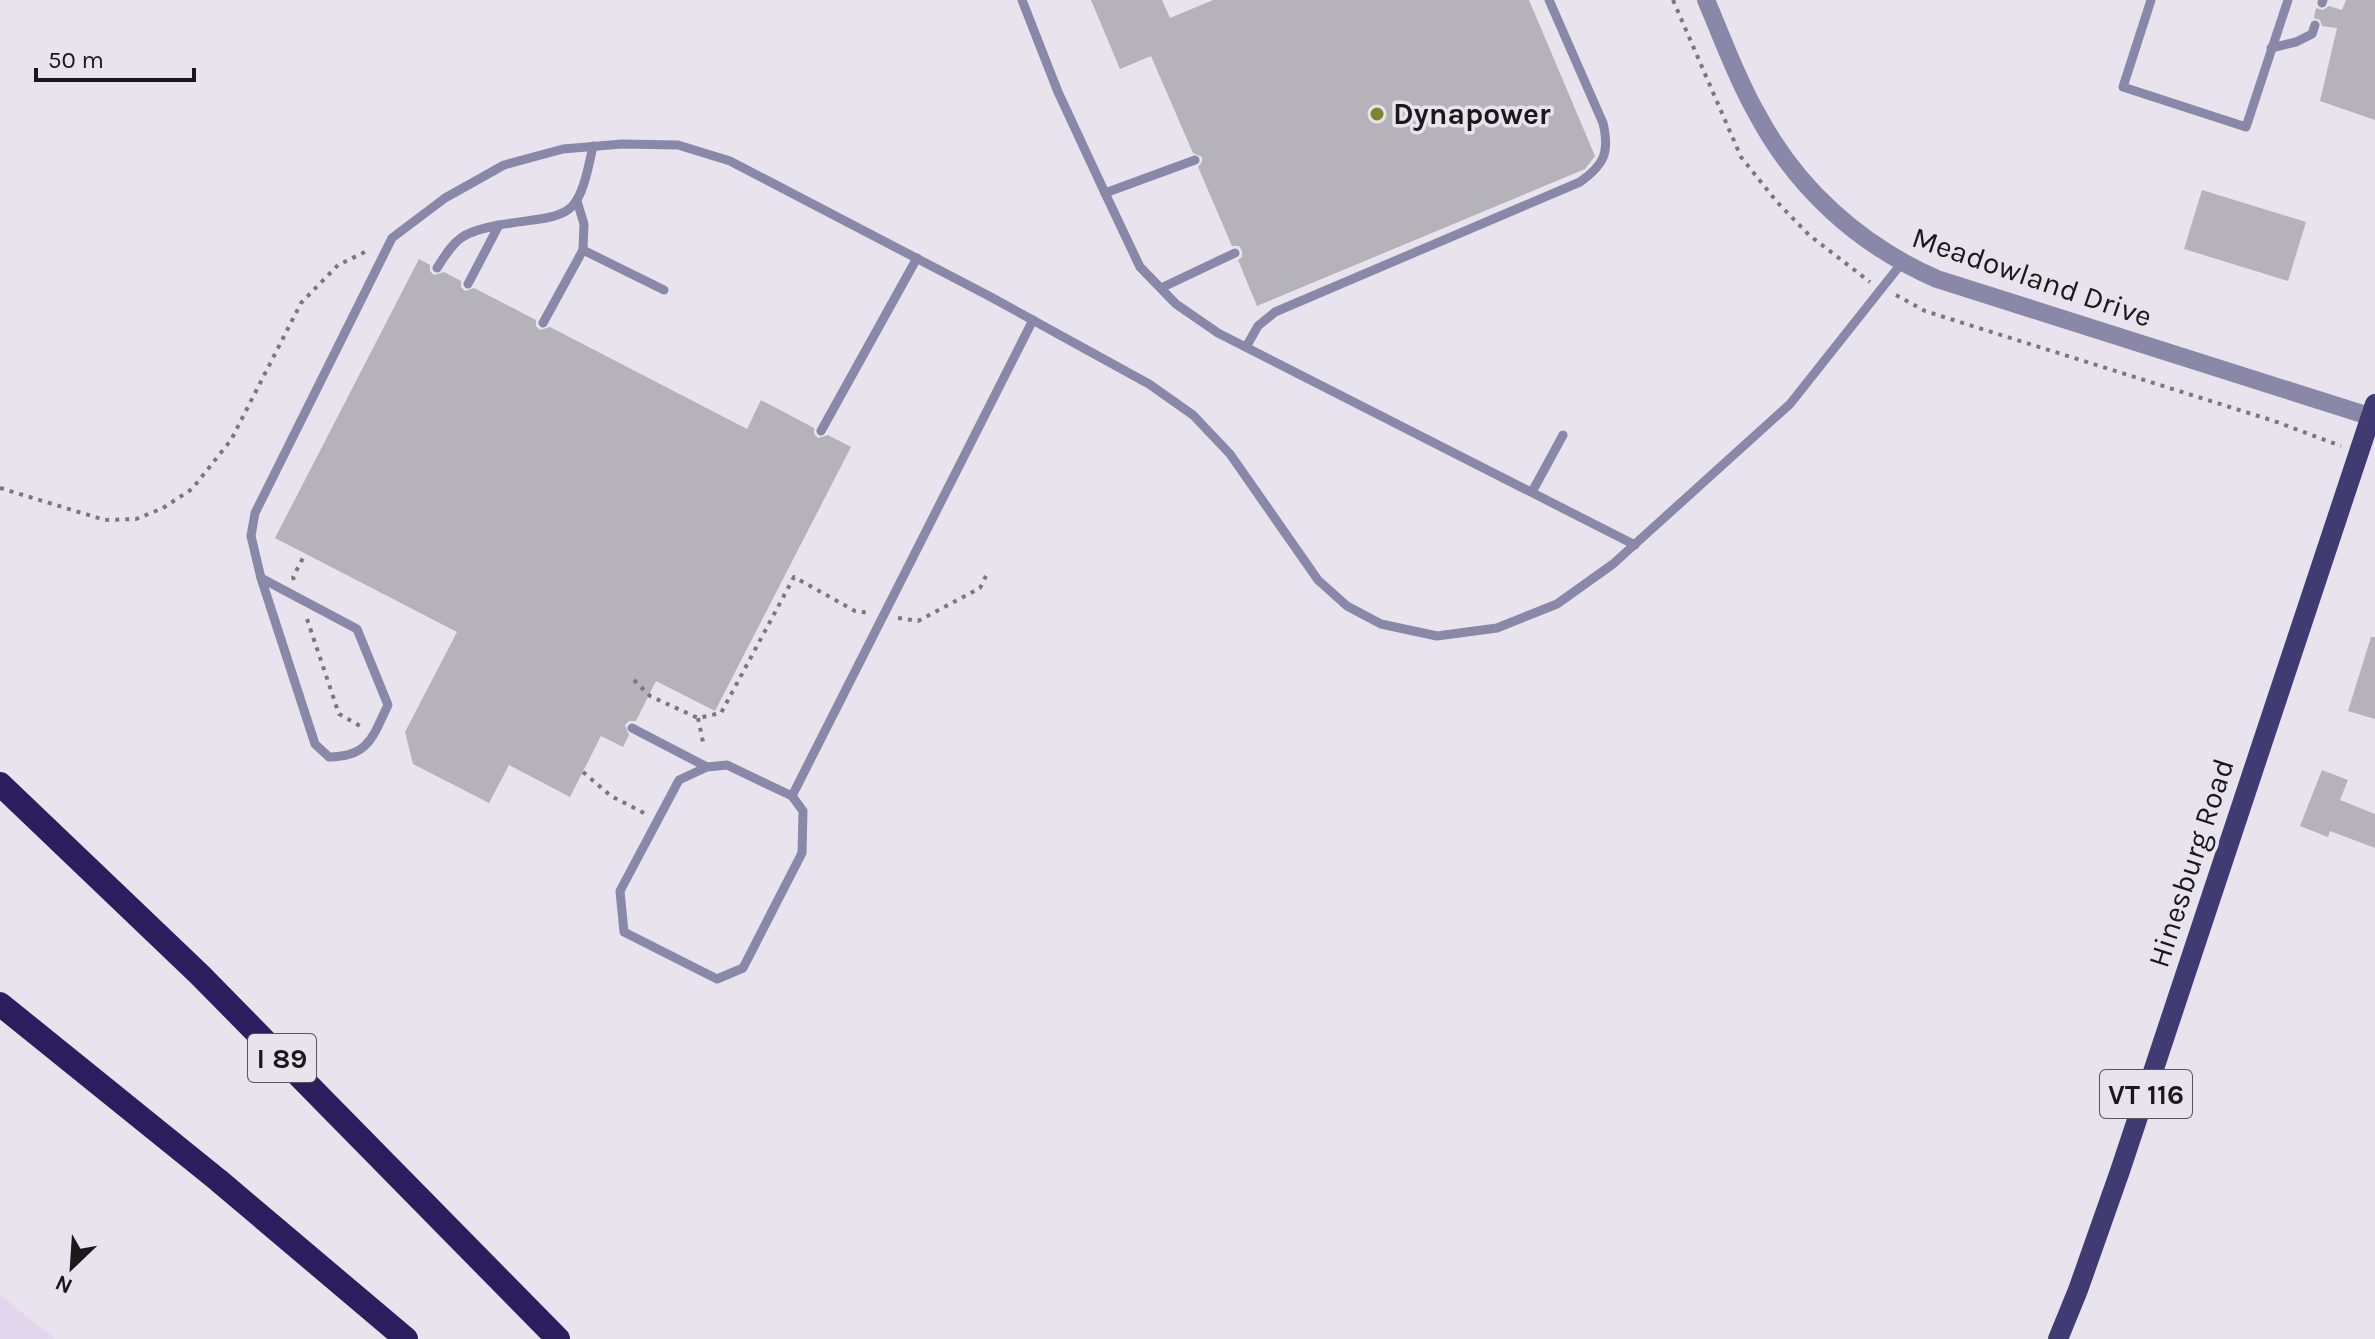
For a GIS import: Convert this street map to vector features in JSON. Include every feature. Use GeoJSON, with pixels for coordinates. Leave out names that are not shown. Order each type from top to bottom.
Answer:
{"type":"FeatureCollection","features":[{"type":"Feature","properties":{"kind":"highway","name":"I 89"},"geometry":{"type":"LineString","coordinates":[[0,784],[200,975],[558,1339]]}},
{"type":"Feature","properties":{"kind":"highway"},"geometry":{"type":"LineString","coordinates":[[0,1004],[218,1180],[406,1339]]}},
{"type":"Feature","properties":{"kind":"main road","name":"Hinesburg Road"},"geometry":{"type":"LineString","coordinates":[[2058,1339],[2120,1171],[2374,413]]}},
{"type":"Feature","properties":{"kind":"street","name":"Meadowland Drive"},"geometry":{"type":"LineString","coordinates":[[1706,0],[1756,113],[1788,163],[1826,207],[1854,233],[1901,264],[1967,289],[2374,413]]}},
{"type":"Feature","properties":{"kind":"lane"},"geometry":{"type":"LineString","coordinates":[[1022,0],[1058,92],[1140,267],[1161,288],[1218,333],[1635,545]]}},
{"type":"Feature","properties":{"kind":"lane"},"geometry":{"type":"LineString","coordinates":[[1246,347],[1258,326],[1275,312],[1580,182],[1596,170],[1607,142],[1603,123],[1549,0]]}},
{"type":"Feature","properties":{"kind":"lane"},"geometry":{"type":"LineString","coordinates":[[2151,0],[2123,87],[2246,127],[2288,0]]}},
{"type":"Feature","properties":{"kind":"lane"},"geometry":{"type":"LineString","coordinates":[[2271,48],[2296,42],[2312,34],[2315,25]]}},
{"type":"Feature","properties":{"kind":"lane"},"geometry":{"type":"LineString","coordinates":[[261,578],[357,629],[388,705],[367,745],[349,757],[329,757],[315,744],[261,578],[251,536],[255,513],[392,238],[445,198],[504,165],[563,149],[622,144],[678,145],[730,161],[1149,384],[1193,415],[1230,454],[1318,580],[1347,606],[1381,624],[1437,636],[1497,628],[1557,604],[1613,564],[1790,404],[1901,264]]}},
{"type":"Feature","properties":{"kind":"lane"},"geometry":{"type":"LineString","coordinates":[[437,268],[467,232],[565,214],[584,189],[593,146]]}},
{"type":"Feature","properties":{"kind":"lane"},"geometry":{"type":"LineString","coordinates":[[1105,193],[1195,160]]}},
{"type":"Feature","properties":{"kind":"lane"},"geometry":{"type":"LineString","coordinates":[[543,323],[583,250],[584,224],[577,201]]}},
{"type":"Feature","properties":{"kind":"lane"},"geometry":{"type":"LineString","coordinates":[[468,284],[499,225]]}},
{"type":"Feature","properties":{"kind":"lane"},"geometry":{"type":"LineString","coordinates":[[583,250],[664,290]]}},
{"type":"Feature","properties":{"kind":"lane"},"geometry":{"type":"LineString","coordinates":[[1161,288],[1235,253]]}},
{"type":"Feature","properties":{"kind":"lane"},"geometry":{"type":"LineString","coordinates":[[821,431],[917,258]]}},
{"type":"Feature","properties":{"kind":"lane"},"geometry":{"type":"LineString","coordinates":[[792,796],[1033,320]]}},
{"type":"Feature","properties":{"kind":"lane"},"geometry":{"type":"LineString","coordinates":[[1532,492],[1563,435]]}},
{"type":"Feature","properties":{"kind":"lane"},"geometry":{"type":"LineString","coordinates":[[632,728],[707,767]]}},
{"type":"Feature","properties":{"kind":"lane"},"geometry":{"type":"LineString","coordinates":[[727,765],[792,796],[803,811],[802,853],[743,968],[717,979],[624,932],[620,891],[679,780],[707,767],[727,765]]}},
{"type":"Feature","properties":{"kind":"path"},"geometry":{"type":"LineString","coordinates":[[0,488],[105,520],[136,519],[163,508],[192,489],[231,440],[301,303],[338,265],[392,238]]}},
{"type":"Feature","properties":{"kind":"path"},"geometry":{"type":"LineString","coordinates":[[305,554],[293,577],[339,714]]}},
{"type":"Feature","properties":{"kind":"path"},"geometry":{"type":"LineString","coordinates":[[634,680],[650,696],[698,718],[721,713],[794,577],[855,611],[918,621],[980,588],[986,576]]}},
{"type":"Feature","properties":{"kind":"path"},"geometry":{"type":"LineString","coordinates":[[698,718],[707,767]]}},
{"type":"Feature","properties":{"kind":"path"},"geometry":{"type":"LineString","coordinates":[[583,772],[611,796],[658,819]]}},
{"type":"Feature","properties":{"kind":"shaded area"},"geometry":{"type":"Polygon","coordinates":[[[0,1295],[55,1339],[0,1339],[0,1295]]]}},
{"type":"Feature","properties":{"kind":"building","name":"Dynapower"},"geometry":{"type":"Polygon","coordinates":[[[1091,0],[1162,0],[1170,18],[1213,0],[1529,0],[1595,156],[1585,169],[1257,306],[1238,260],[1242,257],[1242,251],[1239,246],[1232,246],[1198,167],[1202,157],[1193,153],[1151,56],[1120,69],[1091,0]]]}},
{"type":"Feature","properties":{"kind":"building"},"geometry":{"type":"Polygon","coordinates":[[[2346,0],[2375,0],[2375,120],[2320,101],[2337,28],[2322,26],[2320,20],[2314,18],[2316,8],[2323,10],[2329,6],[2342,10],[2346,0]]]}},
{"type":"Feature","properties":{"kind":"building"},"geometry":{"type":"Polygon","coordinates":[[[2202,190],[2306,222],[2288,281],[2184,249],[2202,190]]]}},
{"type":"Feature","properties":{"kind":"building"},"geometry":{"type":"Polygon","coordinates":[[[419,259],[430,265],[434,275],[444,272],[461,281],[465,291],[474,288],[536,320],[540,330],[550,327],[747,429],[761,400],[814,428],[818,438],[828,435],[851,447],[715,711],[656,681],[636,721],[625,725],[629,735],[623,747],[601,736],[570,797],[509,765],[489,803],[413,764],[405,732],[457,632],[275,538],[419,259]]]}},
{"type":"Feature","properties":{"kind":"building"},"geometry":{"type":"Polygon","coordinates":[[[2371,637],[2375,637],[2375,719],[2348,711],[2371,637]]]}},
{"type":"Feature","properties":{"kind":"building"},"geometry":{"type":"Polygon","coordinates":[[[2322,770],[2348,780],[2340,800],[2375,814],[2375,848],[2330,831],[2328,837],[2300,826],[2322,770]]]}},
{"type":"Feature","properties":{"kind":"place","name":"Dynapower"},"geometry":{"type":"Point","coordinates":[1377,114]}}]}
